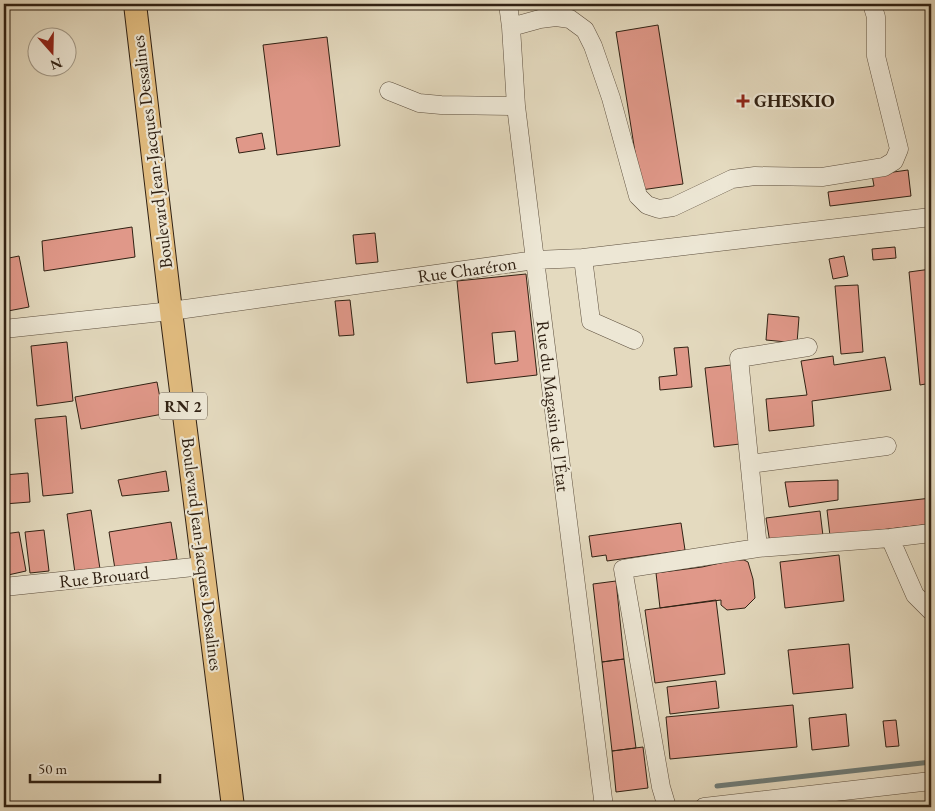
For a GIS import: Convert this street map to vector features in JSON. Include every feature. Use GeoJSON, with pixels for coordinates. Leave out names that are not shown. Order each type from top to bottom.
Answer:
{"type":"FeatureCollection","features":[{"type":"Feature","properties":{"kind":"main road","name":"Boulevard Jean-Jacques Dessalines"},"geometry":{"type":"LineString","coordinates":[[135,4],[233,807]]}},
{"type":"Feature","properties":{"kind":"street","name":"Rue du Magasin de l'État"},"geometry":{"type":"LineString","coordinates":[[508,4],[516,106],[604,807]]}},
{"type":"Feature","properties":{"kind":"street"},"geometry":{"type":"LineString","coordinates":[[511,27],[540,19],[556,17],[570,19],[585,30],[593,46],[611,98],[638,196],[647,205],[659,209],[673,207],[732,179],[755,176],[822,178],[884,167],[894,161],[898,149],[876,56],[876,17],[872,4]]}},
{"type":"Feature","properties":{"kind":"street"},"geometry":{"type":"LineString","coordinates":[[389,91],[419,103],[516,106]]}},
{"type":"Feature","properties":{"kind":"street","name":"Rue Charéron"},"geometry":{"type":"LineString","coordinates":[[4,329],[171,311],[535,260],[583,258],[931,217]]}},
{"type":"Feature","properties":{"kind":"street"},"geometry":{"type":"LineString","coordinates":[[583,258],[591,321],[634,340]]}},
{"type":"Feature","properties":{"kind":"street"},"geometry":{"type":"LineString","coordinates":[[758,548],[740,358],[808,348]]}},
{"type":"Feature","properties":{"kind":"street"},"geometry":{"type":"LineString","coordinates":[[750,464],[886,446]]}},
{"type":"Feature","properties":{"kind":"street"},"geometry":{"type":"LineString","coordinates":[[667,807],[661,787],[623,569],[758,548],[931,533]]}},
{"type":"Feature","properties":{"kind":"street"},"geometry":{"type":"LineString","coordinates":[[890,538],[915,595],[931,611]]}},
{"type":"Feature","properties":{"kind":"street","name":"Rue Brouard"},"geometry":{"type":"LineString","coordinates":[[4,587],[203,566]]}},
{"type":"Feature","properties":{"kind":"street"},"geometry":{"type":"LineString","coordinates":[[704,807],[931,781]]}},
{"type":"Feature","properties":{"kind":"building"},"geometry":{"type":"Polygon","coordinates":[[[551,4],[628,4],[551,12],[551,4]]]}},
{"type":"Feature","properties":{"kind":"building"},"geometry":{"type":"Polygon","coordinates":[[[658,25],[683,184],[641,190],[616,32],[658,25]]]}},
{"type":"Feature","properties":{"kind":"building"},"geometry":{"type":"Polygon","coordinates":[[[327,37],[340,146],[277,155],[263,45],[327,37]]]}},
{"type":"Feature","properties":{"kind":"building"},"geometry":{"type":"Polygon","coordinates":[[[262,133],[265,149],[239,153],[236,138],[262,133]]]}},
{"type":"Feature","properties":{"kind":"building"},"geometry":{"type":"Polygon","coordinates":[[[908,170],[911,196],[830,206],[828,192],[874,186],[872,175],[908,170]]]}},
{"type":"Feature","properties":{"kind":"building"},"geometry":{"type":"Polygon","coordinates":[[[132,227],[135,257],[44,271],[42,241],[132,227]]]}},
{"type":"Feature","properties":{"kind":"building"},"geometry":{"type":"Polygon","coordinates":[[[375,233],[378,262],[356,264],[353,235],[375,233]]]}},
{"type":"Feature","properties":{"kind":"building"},"geometry":{"type":"Polygon","coordinates":[[[895,247],[896,258],[873,260],[872,249],[895,247]]]}},
{"type":"Feature","properties":{"kind":"building"},"geometry":{"type":"Polygon","coordinates":[[[19,256],[29,307],[8,311],[4,293],[4,259],[19,256]]]}},
{"type":"Feature","properties":{"kind":"building"},"geometry":{"type":"Polygon","coordinates":[[[844,256],[848,276],[833,279],[829,259],[844,256]]]}},
{"type":"Feature","properties":{"kind":"building"},"geometry":{"type":"Polygon","coordinates":[[[931,269],[931,383],[920,385],[909,272],[931,269]]]}},
{"type":"Feature","properties":{"kind":"building"},"geometry":{"type":"Polygon","coordinates":[[[526,274],[537,375],[467,383],[457,281],[526,274]],[[515,331],[492,333],[495,364],[518,361],[515,331]]]}},
{"type":"Feature","properties":{"kind":"building"},"geometry":{"type":"Polygon","coordinates":[[[858,285],[863,352],[841,354],[835,286],[858,285]]]}},
{"type":"Feature","properties":{"kind":"building"},"geometry":{"type":"Polygon","coordinates":[[[350,300],[354,335],[339,336],[335,301],[350,300]]]}},
{"type":"Feature","properties":{"kind":"building"},"geometry":{"type":"Polygon","coordinates":[[[768,314],[799,317],[797,343],[766,340],[768,314]]]}},
{"type":"Feature","properties":{"kind":"building"},"geometry":{"type":"Polygon","coordinates":[[[67,342],[73,401],[37,406],[31,346],[67,342]]]}},
{"type":"Feature","properties":{"kind":"building"},"geometry":{"type":"Polygon","coordinates":[[[688,347],[692,387],[660,390],[659,377],[677,375],[674,348],[688,347]]]}},
{"type":"Feature","properties":{"kind":"building"},"geometry":{"type":"Polygon","coordinates":[[[833,356],[834,365],[885,357],[891,390],[812,401],[814,426],[769,431],[766,399],[807,395],[801,361],[833,356]]]}},
{"type":"Feature","properties":{"kind":"building"},"geometry":{"type":"Polygon","coordinates":[[[731,365],[740,444],[714,447],[705,368],[731,365]]]}},
{"type":"Feature","properties":{"kind":"building"},"geometry":{"type":"Polygon","coordinates":[[[157,382],[163,414],[81,429],[75,397],[157,382]]]}},
{"type":"Feature","properties":{"kind":"building"},"geometry":{"type":"Polygon","coordinates":[[[66,416],[73,493],[43,496],[35,419],[66,416]]]}},
{"type":"Feature","properties":{"kind":"building"},"geometry":{"type":"Polygon","coordinates":[[[166,471],[169,491],[122,496],[118,480],[166,471]]]}},
{"type":"Feature","properties":{"kind":"building"},"geometry":{"type":"Polygon","coordinates":[[[28,473],[30,502],[4,504],[4,475],[28,473]]]}},
{"type":"Feature","properties":{"kind":"building"},"geometry":{"type":"Polygon","coordinates":[[[838,480],[838,500],[789,507],[785,482],[838,480]]]}},
{"type":"Feature","properties":{"kind":"building"},"geometry":{"type":"Polygon","coordinates":[[[931,498],[931,524],[830,536],[827,510],[931,498]]]}},
{"type":"Feature","properties":{"kind":"building"},"geometry":{"type":"Polygon","coordinates":[[[91,510],[100,569],[75,573],[67,514],[91,510]]]}},
{"type":"Feature","properties":{"kind":"building"},"geometry":{"type":"Polygon","coordinates":[[[820,511],[823,536],[770,543],[766,518],[820,511]]]}},
{"type":"Feature","properties":{"kind":"building"},"geometry":{"type":"Polygon","coordinates":[[[171,522],[177,559],[115,569],[109,532],[171,522]]]}},
{"type":"Feature","properties":{"kind":"building"},"geometry":{"type":"Polygon","coordinates":[[[681,523],[685,550],[607,561],[606,555],[592,557],[589,536],[681,523]]]}},
{"type":"Feature","properties":{"kind":"building"},"geometry":{"type":"Polygon","coordinates":[[[44,530],[49,571],[30,573],[25,532],[44,530]]]}},
{"type":"Feature","properties":{"kind":"building"},"geometry":{"type":"Polygon","coordinates":[[[19,532],[26,571],[8,575],[4,552],[4,534],[19,532]]]}},
{"type":"Feature","properties":{"kind":"building"},"geometry":{"type":"Polygon","coordinates":[[[839,555],[844,601],[785,608],[780,562],[839,555]]]}},
{"type":"Feature","properties":{"kind":"building"},"geometry":{"type":"Polygon","coordinates":[[[734,560],[748,562],[753,579],[755,598],[745,608],[727,610],[721,605],[721,600],[660,608],[656,573],[702,567],[734,560]]]}},
{"type":"Feature","properties":{"kind":"building"},"geometry":{"type":"Polygon","coordinates":[[[616,581],[624,659],[602,662],[593,584],[616,581]]]}},
{"type":"Feature","properties":{"kind":"building"},"geometry":{"type":"Polygon","coordinates":[[[716,600],[725,674],[655,683],[645,610],[716,600]]]}},
{"type":"Feature","properties":{"kind":"building"},"geometry":{"type":"Polygon","coordinates":[[[849,644],[853,688],[793,694],[788,650],[849,644]]]}},
{"type":"Feature","properties":{"kind":"building"},"geometry":{"type":"Polygon","coordinates":[[[624,659],[636,748],[612,751],[602,662],[624,659]]]}},
{"type":"Feature","properties":{"kind":"building"},"geometry":{"type":"Polygon","coordinates":[[[716,681],[719,708],[670,714],[667,687],[716,681]]]}},
{"type":"Feature","properties":{"kind":"building"},"geometry":{"type":"Polygon","coordinates":[[[793,705],[797,747],[670,759],[666,717],[793,705]]]}},
{"type":"Feature","properties":{"kind":"building"},"geometry":{"type":"Polygon","coordinates":[[[846,714],[849,746],[812,750],[809,718],[846,714]]]}},
{"type":"Feature","properties":{"kind":"building"},"geometry":{"type":"Polygon","coordinates":[[[896,720],[899,746],[886,747],[883,721],[896,720]]]}},
{"type":"Feature","properties":{"kind":"building"},"geometry":{"type":"Polygon","coordinates":[[[643,747],[648,788],[616,792],[612,751],[643,747]]]}},
{"type":"Feature","properties":{"kind":"waterway"},"geometry":{"type":"LineString","coordinates":[[717,786],[931,762]]}},
{"type":"Feature","properties":{"kind":"place","name":"GHESKIO"},"geometry":{"type":"Point","coordinates":[743,101]}}]}
